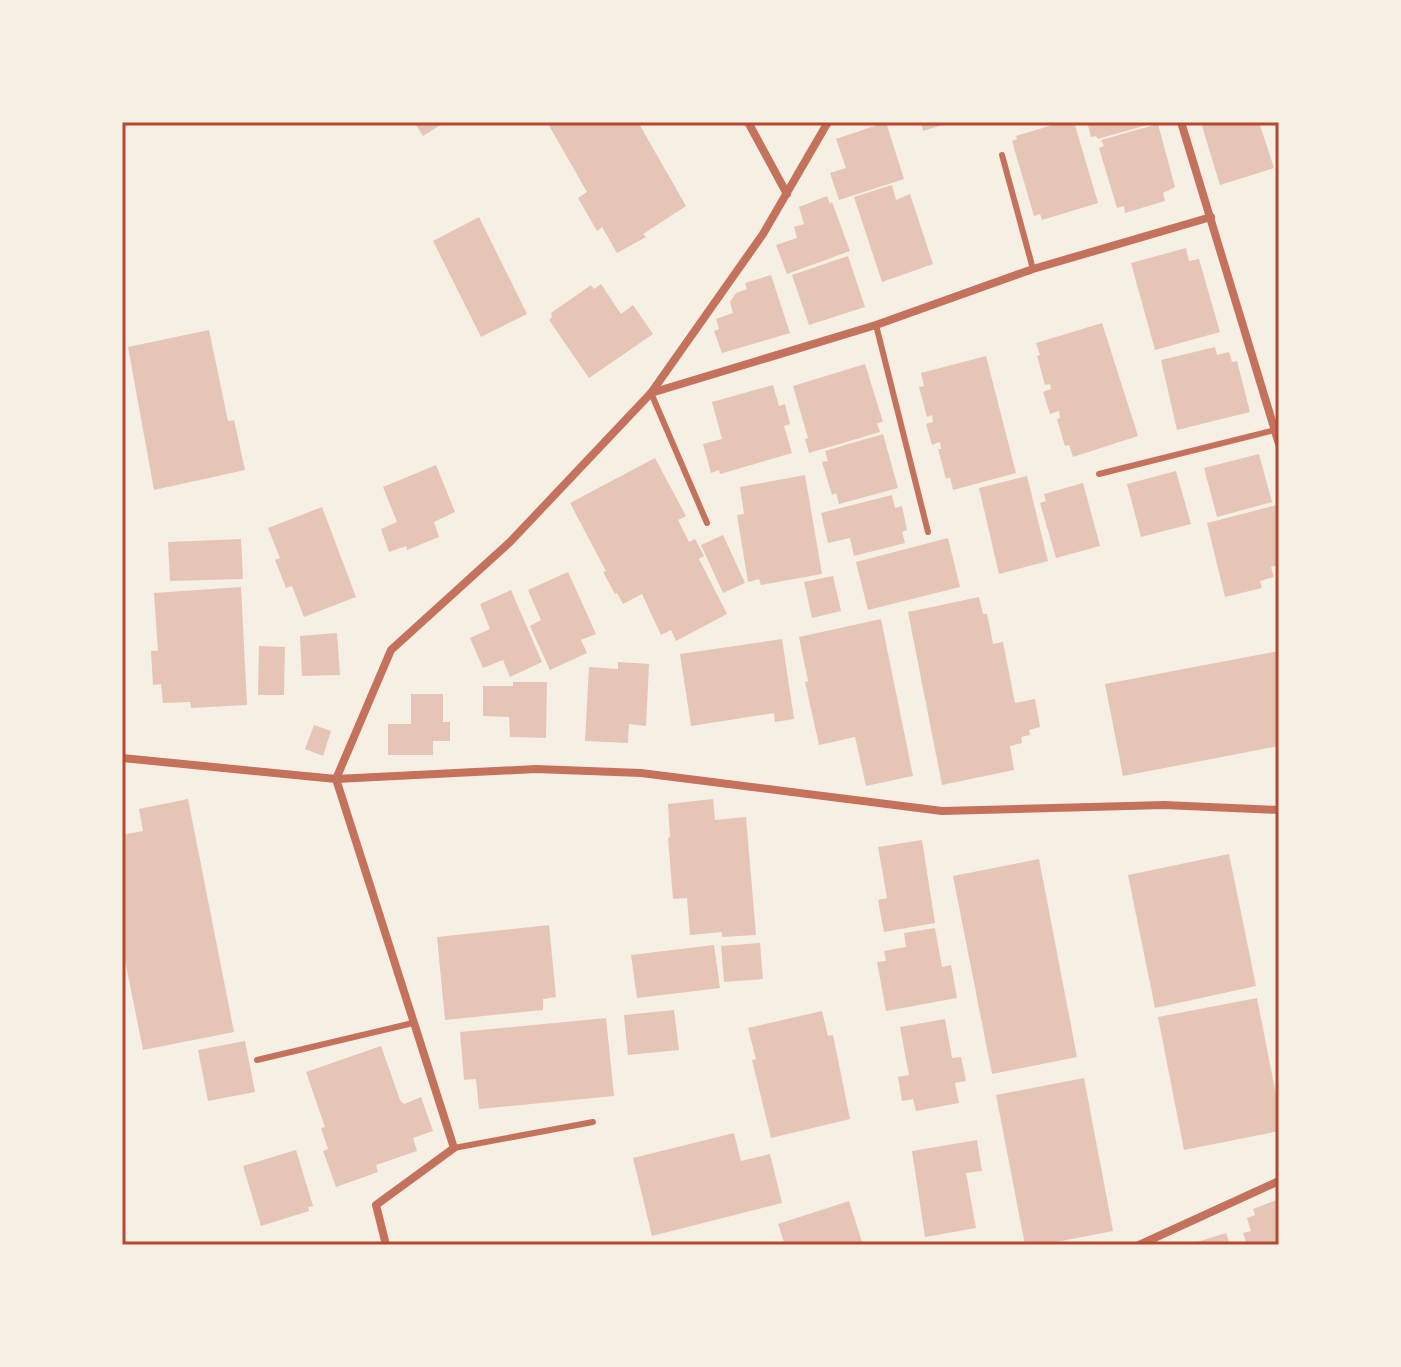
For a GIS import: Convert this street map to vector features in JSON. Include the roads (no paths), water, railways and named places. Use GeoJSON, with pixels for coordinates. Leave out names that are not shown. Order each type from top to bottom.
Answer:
{"type":"FeatureCollection","features":[{"type":"Feature","properties":{"kind":"street"},"geometry":{"type":"LineString","coordinates":[[748,122],[787,194]]}},
{"type":"Feature","properties":{"kind":"street"},"geometry":{"type":"LineString","coordinates":[[386,1245],[376,1205],[454,1148],[336,779],[391,650],[510,542],[651,393],[763,234],[828,122]]}},
{"type":"Feature","properties":{"kind":"street"},"geometry":{"type":"LineString","coordinates":[[1181,122],[1279,444]]}},
{"type":"Feature","properties":{"kind":"street"},"geometry":{"type":"LineString","coordinates":[[651,393],[876,325],[1033,269],[1211,217]]}},
{"type":"Feature","properties":{"kind":"street"},"geometry":{"type":"LineString","coordinates":[[122,758],[336,779],[551,769],[641,773],[942,811],[1164,805],[1279,810]]}},
{"type":"Feature","properties":{"kind":"street"},"geometry":{"type":"LineString","coordinates":[[1139,1245],[1279,1181]]}},
{"type":"Feature","properties":{"kind":"lane"},"geometry":{"type":"LineString","coordinates":[[1002,155],[1033,269]]}},
{"type":"Feature","properties":{"kind":"lane"},"geometry":{"type":"LineString","coordinates":[[876,325],[928,532]]}},
{"type":"Feature","properties":{"kind":"lane"},"geometry":{"type":"LineString","coordinates":[[651,393],[707,523]]}},
{"type":"Feature","properties":{"kind":"lane"},"geometry":{"type":"LineString","coordinates":[[1099,474],[1275,430]]}},
{"type":"Feature","properties":{"kind":"lane"},"geometry":{"type":"LineString","coordinates":[[257,1060],[413,1023]]}},
{"type":"Feature","properties":{"kind":"lane"},"geometry":{"type":"LineString","coordinates":[[454,1148],[593,1122]]}}]}
